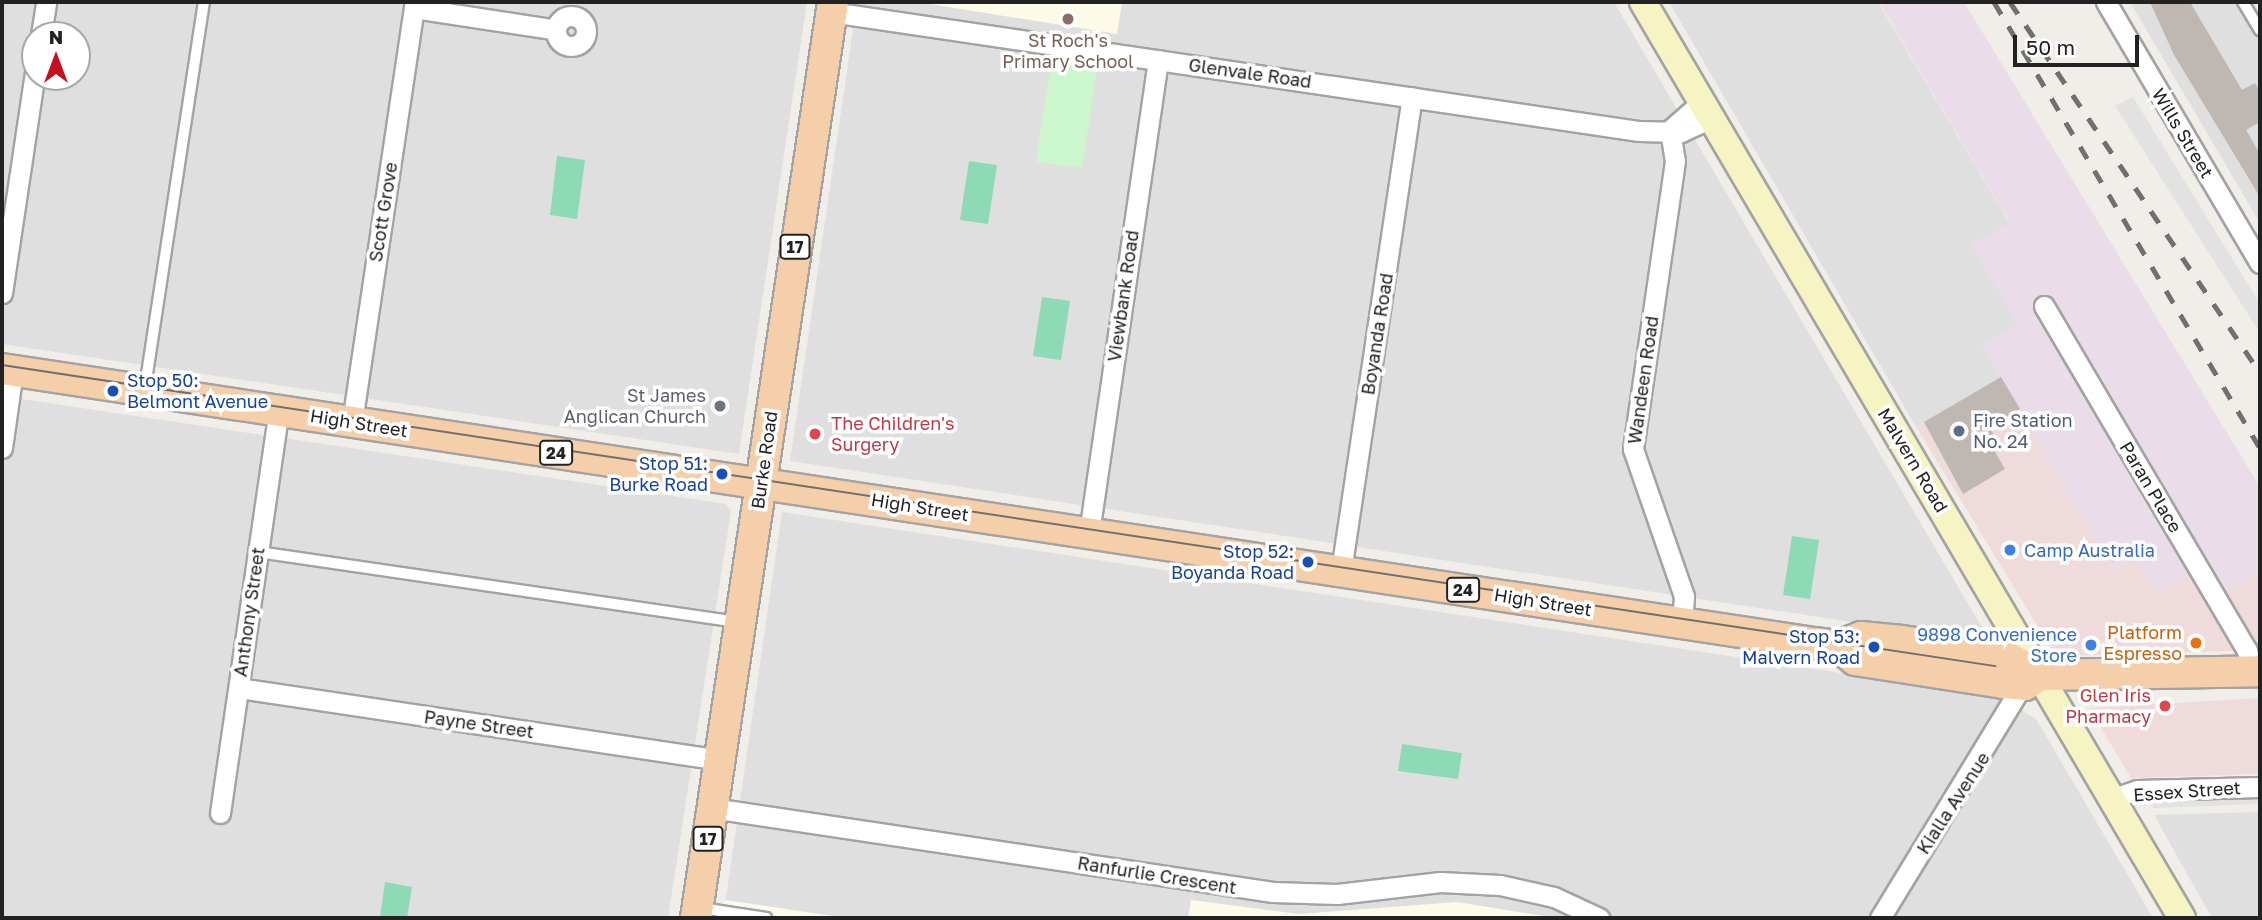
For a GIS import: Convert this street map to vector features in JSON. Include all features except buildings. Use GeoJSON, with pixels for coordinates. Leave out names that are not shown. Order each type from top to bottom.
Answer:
{"type":"FeatureCollection","features":[{"type":"Feature","properties":{"kind":"main road","name":"Malvern Road"},"geometry":{"type":"LineString","coordinates":[[1643,2],[2031,680],[2114,798],[2182,918]]}},
{"type":"Feature","properties":{"kind":"main road","name":"Burke Road"},"geometry":{"type":"LineString","coordinates":[[697,913],[832,7]]}},
{"type":"Feature","properties":{"kind":"main road","name":"High Street"},"geometry":{"type":"LineString","coordinates":[[7,370],[1838,646],[1861,636],[1915,643],[2009,658],[2031,680]]}},
{"type":"Feature","properties":{"kind":"main road"},"geometry":{"type":"LineString","coordinates":[[2031,680],[2256,671]]}},
{"type":"Feature","properties":{"kind":"street"},"geometry":{"type":"LineString","coordinates":[[43,21],[46,2]]}},
{"type":"Feature","properties":{"kind":"street","name":"Wills Street"},"geometry":{"type":"LineString","coordinates":[[2106,2],[2260,263]]}},
{"type":"Feature","properties":{"kind":"street"},"geometry":{"type":"LineString","coordinates":[[414,5],[552,29]]}},
{"type":"Feature","properties":{"kind":"street","name":"Scott Grove"},"geometry":{"type":"LineString","coordinates":[[352,422],[414,5]]}},
{"type":"Feature","properties":{"kind":"street","name":"Glenvale Road"},"geometry":{"type":"LineString","coordinates":[[832,7],[1158,60],[1639,131],[1670,130]]}},
{"type":"Feature","properties":{"kind":"street","name":"Viewbank Road"},"geometry":{"type":"LineString","coordinates":[[1089,533],[1158,60]]}},
{"type":"Feature","properties":{"kind":"street"},"geometry":{"type":"LineString","coordinates":[[2,293],[8,206],[31,91]]}},
{"type":"Feature","properties":{"kind":"street","name":"Boyanda Road"},"geometry":{"type":"LineString","coordinates":[[1342,571],[1412,97]]}},
{"type":"Feature","properties":{"kind":"street"},"geometry":{"type":"LineString","coordinates":[[1670,130],[1706,110]]}},
{"type":"Feature","properties":{"kind":"street","name":"Wandeen Road"},"geometry":{"type":"LineString","coordinates":[[1670,130],[1675,161],[1633,449],[1684,596],[1682,623]]}},
{"type":"Feature","properties":{"kind":"street","name":"Paran Place"},"geometry":{"type":"LineString","coordinates":[[2044,306],[2249,654],[2256,671]]}},
{"type":"Feature","properties":{"kind":"street"},"geometry":{"type":"LineString","coordinates":[[2,448],[7,370]]}},
{"type":"Feature","properties":{"kind":"street","name":"Anthony Street"},"geometry":{"type":"LineString","coordinates":[[220,813],[279,411]]}},
{"type":"Feature","properties":{"kind":"street","name":"Kialla Avenue"},"geometry":{"type":"LineString","coordinates":[[1880,918],[2031,680]]}},
{"type":"Feature","properties":{"kind":"street","name":"Payne Street"},"geometry":{"type":"LineString","coordinates":[[239,688],[720,760]]}},
{"type":"Feature","properties":{"kind":"street","name":"Essex Street"},"geometry":{"type":"LineString","coordinates":[[2114,798],[2137,790],[2260,787]]}},
{"type":"Feature","properties":{"kind":"street","name":"Ranfurlie Crescent"},"geometry":{"type":"LineString","coordinates":[[712,807],[1294,894],[1418,882],[1500,885],[1554,897],[1599,918]]}},
{"type":"Feature","properties":{"kind":"lane"},"geometry":{"type":"LineString","coordinates":[[145,391],[204,2]]}},
{"type":"Feature","properties":{"kind":"lane"},"geometry":{"type":"LineString","coordinates":[[2244,2],[2260,30]]}},
{"type":"Feature","properties":{"kind":"lane"},"geometry":{"type":"LineString","coordinates":[[258,552],[740,622]]}},
{"type":"Feature","properties":{"kind":"lane"},"geometry":{"type":"LineString","coordinates":[[697,913],[766,918]]}},
{"type":"Feature","properties":{"kind":"shaded area"},"geometry":{"type":"Polygon","coordinates":[[[2,2],[807,2],[739,454],[2,344],[2,2]]]}},
{"type":"Feature","properties":{"kind":"shaded area"},"geometry":{"type":"Polygon","coordinates":[[[857,2],[1614,2],[1987,636],[1984,640],[1891,628],[790,461],[857,2]]]}},
{"type":"Feature","properties":{"kind":"shaded area","name":"St Roch's Primary School"},"geometry":{"type":"Polygon","coordinates":[[[917,2],[1122,2],[1117,34],[917,2]]]}},
{"type":"Feature","properties":{"kind":"shaded area"},"geometry":{"type":"Polygon","coordinates":[[[1669,2],[1878,2],[2010,224],[1972,245],[2019,324],[1982,345],[2001,377],[1916,427],[1669,2]]]}},
{"type":"Feature","properties":{"kind":"shaded area"},"geometry":{"type":"Polygon","coordinates":[[[1879,2],[1964,2],[2260,487],[2260,571],[2226,592],[2209,563],[2158,594],[2135,558],[2113,570],[1982,345],[2019,324],[1971,245],[2010,223],[1879,2]]]}},
{"type":"Feature","properties":{"kind":"shaded area"},"geometry":{"type":"Polygon","coordinates":[[[2130,2],[2253,2],[2260,14],[2260,223],[2130,2]]]}},
{"type":"Feature","properties":{"kind":"shaded area"},"geometry":{"type":"Polygon","coordinates":[[[2133,97],[2260,304],[2260,333],[2115,106],[2133,97]]]}},
{"type":"Feature","properties":{"kind":"shaded area"},"geometry":{"type":"Polygon","coordinates":[[[2001,377],[2113,570],[2135,557],[2209,563],[2226,592],[2260,571],[2260,650],[2056,656],[1916,427],[2001,377]]]}},
{"type":"Feature","properties":{"kind":"shaded area"},"geometry":{"type":"Polygon","coordinates":[[[2,396],[726,504],[731,511],[668,918],[2,918],[2,396]]]}},
{"type":"Feature","properties":{"kind":"shaded area"},"geometry":{"type":"Polygon","coordinates":[[[782,512],[1999,697],[2036,719],[2153,918],[723,918],[782,512]]]}},
{"type":"Feature","properties":{"kind":"shaded area"},"geometry":{"type":"Polygon","coordinates":[[[2260,698],[2260,774],[2131,778],[2089,708],[2260,698]]]}},
{"type":"Feature","properties":{"kind":"shaded area"},"geometry":{"type":"Polygon","coordinates":[[[2260,792],[2260,804],[2153,808],[2152,796],[2260,792]]]}},
{"type":"Feature","properties":{"kind":"shaded area"},"geometry":{"type":"Polygon","coordinates":[[[2260,812],[2260,918],[2212,918],[2154,815],[2260,812]]]}},
{"type":"Feature","properties":{"kind":"shaded area"},"geometry":{"type":"Polygon","coordinates":[[[725,900],[847,918],[723,918],[725,900]]]}},
{"type":"Feature","properties":{"kind":"shaded area"},"geometry":{"type":"Polygon","coordinates":[[[1191,900],[1299,914],[1457,902],[1556,918],[1188,918],[1191,900]]]}},
{"type":"Feature","properties":{"kind":"green space"},"geometry":{"type":"Polygon","coordinates":[[[1051,62],[1097,69],[1082,168],[1036,162],[1051,62]]]}},
{"type":"Feature","properties":{"kind":"green space"},"geometry":{"type":"Polygon","coordinates":[[[557,156],[585,160],[577,219],[550,215],[557,156]]]}},
{"type":"Feature","properties":{"kind":"green space"},"geometry":{"type":"Polygon","coordinates":[[[969,161],[997,165],[988,224],[960,220],[969,161]]]}},
{"type":"Feature","properties":{"kind":"green space"},"geometry":{"type":"Polygon","coordinates":[[[1042,297],[1070,301],[1061,360],[1033,356],[1042,297]]]}},
{"type":"Feature","properties":{"kind":"green space"},"geometry":{"type":"Polygon","coordinates":[[[1792,536],[1819,540],[1810,599],[1783,595],[1792,536]]]}},
{"type":"Feature","properties":{"kind":"green space"},"geometry":{"type":"Polygon","coordinates":[[[1402,744],[1462,753],[1458,779],[1398,771],[1402,744]]]}},
{"type":"Feature","properties":{"kind":"green space"},"geometry":{"type":"Polygon","coordinates":[[[385,882],[412,887],[407,918],[380,918],[385,882]]]}},
{"type":"Feature","properties":{"kind":"tram line"},"geometry":{"type":"LineString","coordinates":[[2,365],[1995,666]]}},
{"type":"Feature","properties":{"kind":"railway"},"geometry":{"type":"LineString","coordinates":[[1994,2],[2260,448]]}},
{"type":"Feature","properties":{"kind":"railway"},"geometry":{"type":"LineString","coordinates":[[2010,2],[2260,372]]}},
{"type":"Feature","properties":{"kind":"place","name":"St Roch's Primary School"},"geometry":{"type":"Point","coordinates":[1068,19]}},
{"type":"Feature","properties":{"kind":"place","name":"Stop 50: Belmont Avenue"},"geometry":{"type":"Point","coordinates":[113,391]}},
{"type":"Feature","properties":{"kind":"place","name":"St James Anglican Church"},"geometry":{"type":"Point","coordinates":[720,406]}},
{"type":"Feature","properties":{"kind":"place","name":"Fire Station No. 24"},"geometry":{"type":"Point","coordinates":[1959,431]}},
{"type":"Feature","properties":{"kind":"place","name":"The Children's Surgery"},"geometry":{"type":"Point","coordinates":[815,434]}},
{"type":"Feature","properties":{"kind":"place","name":"Stop 51: Burke Road"},"geometry":{"type":"Point","coordinates":[722,474]}},
{"type":"Feature","properties":{"kind":"place","name":"Camp Australia"},"geometry":{"type":"Point","coordinates":[2010,550]}},
{"type":"Feature","properties":{"kind":"place","name":"Stop 52: Boyanda Road"},"geometry":{"type":"Point","coordinates":[1308,562]}},
{"type":"Feature","properties":{"kind":"place","name":"Platform Espresso"},"geometry":{"type":"Point","coordinates":[2196,643]}},
{"type":"Feature","properties":{"kind":"place","name":"9898 Convenience Store"},"geometry":{"type":"Point","coordinates":[2091,645]}},
{"type":"Feature","properties":{"kind":"place","name":"Stop 53: Malvern Road"},"geometry":{"type":"Point","coordinates":[1874,647]}},
{"type":"Feature","properties":{"kind":"place","name":"Glen Iris Pharmacy"},"geometry":{"type":"Point","coordinates":[2165,706]}}]}
